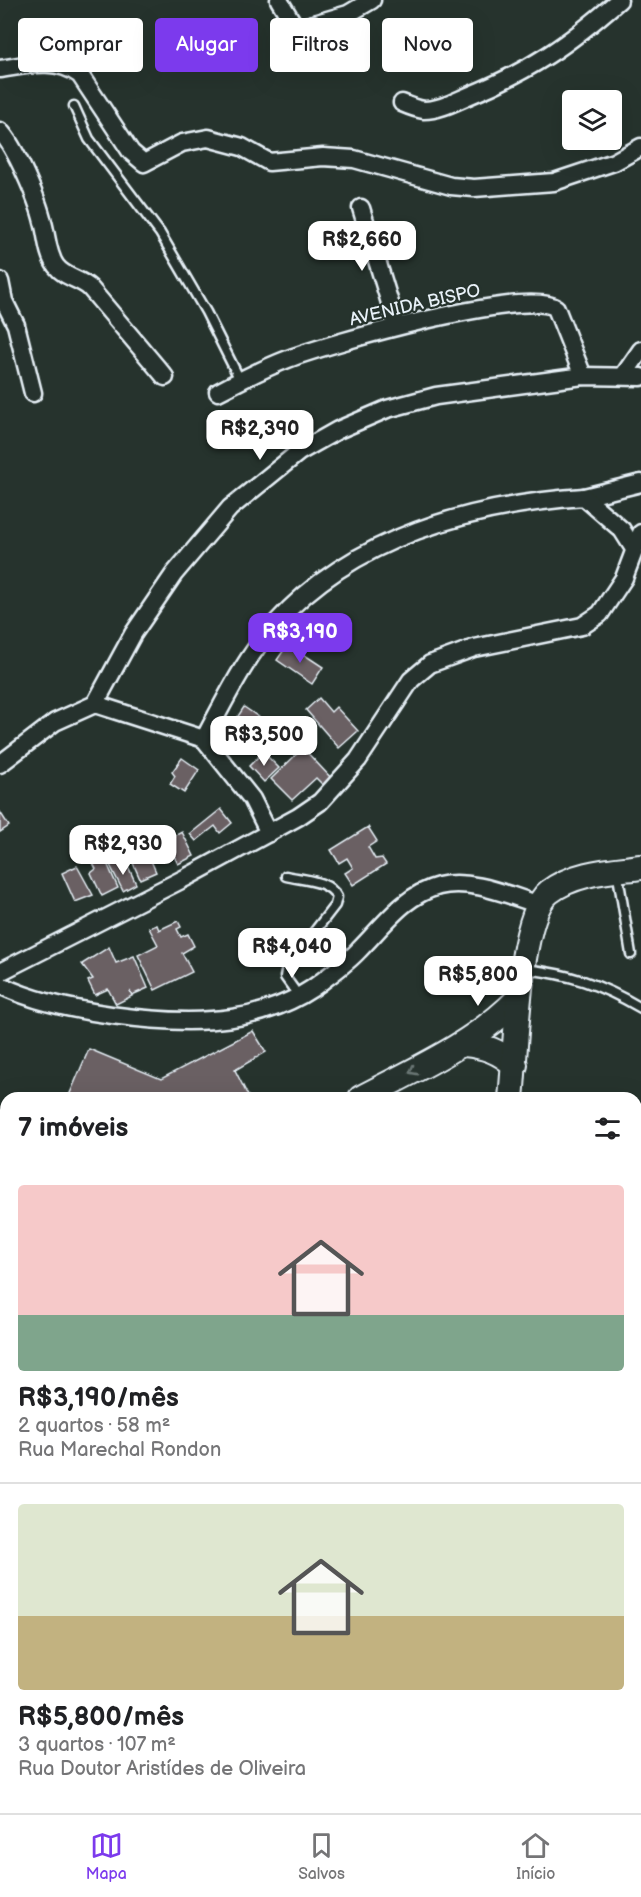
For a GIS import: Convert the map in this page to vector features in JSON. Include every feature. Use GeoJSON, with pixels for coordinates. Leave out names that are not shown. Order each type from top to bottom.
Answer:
{"type":"FeatureCollection","features":[{"type":"Feature","properties":{"kind":"main road"},"geometry":{"type":"LineString","coordinates":[[512,1092],[518,999],[537,904],[562,883],[593,873],[641,867]]}},
{"type":"Feature","properties":{"kind":"main road"},"geometry":{"type":"LineString","coordinates":[[372,1092],[464,1044],[501,1016],[518,999]]}},
{"type":"Feature","properties":{"kind":"main road"},"geometry":{"type":"LineString","coordinates":[[464,1044],[484,1046],[502,1054],[515,1065]]}},
{"type":"Feature","properties":{"kind":"street"},"geometry":{"type":"LineString","coordinates":[[279,0],[290,18]]}},
{"type":"Feature","properties":{"kind":"street"},"geometry":{"type":"LineString","coordinates":[[334,18],[348,14],[372,0]]}},
{"type":"Feature","properties":{"kind":"street"},"geometry":{"type":"LineString","coordinates":[[402,103],[417,109],[434,109],[501,82],[531,67],[577,38],[619,0]]}},
{"type":"Feature","properties":{"kind":"street"},"geometry":{"type":"LineString","coordinates":[[0,69],[49,63],[72,69],[80,75],[131,152],[144,164],[182,143],[208,138],[242,147],[269,162],[322,157],[354,159],[451,186],[474,188],[554,182],[606,165],[641,147]]}},
{"type":"Feature","properties":{"kind":"street"},"geometry":{"type":"LineString","coordinates":[[2,138],[29,184],[43,220],[54,263],[66,276],[83,282],[90,288],[165,377]]}},
{"type":"Feature","properties":{"kind":"street"},"geometry":{"type":"LineString","coordinates":[[361,208],[397,326]]}},
{"type":"Feature","properties":{"kind":"street"},"geometry":{"type":"LineString","coordinates":[[0,281],[4,301],[16,325],[33,393]]}},
{"type":"Feature","properties":{"kind":"street","name":"AVENIDA BISPO"},"geometry":{"type":"LineString","coordinates":[[218,392],[287,359],[397,326],[486,308],[547,304],[556,308],[561,317],[583,376]]}},
{"type":"Feature","properties":{"kind":"street"},"geometry":{"type":"LineString","coordinates":[[623,376],[641,350]]}},
{"type":"Feature","properties":{"kind":"street"},"geometry":{"type":"LineString","coordinates":[[0,764],[55,722],[95,704],[133,634],[174,574],[230,508],[299,452],[338,430],[387,409],[436,396],[583,376],[641,377]]}},
{"type":"Feature","properties":{"kind":"street"},"geometry":{"type":"LineString","coordinates":[[204,739],[249,660],[274,624],[314,586],[357,556],[402,536],[450,521],[535,502],[585,497],[641,483]]}},
{"type":"Feature","properties":{"kind":"street"},"geometry":{"type":"LineString","coordinates":[[585,497],[622,530],[634,549]]}},
{"type":"Feature","properties":{"kind":"street"},"geometry":{"type":"LineString","coordinates":[[0,972],[269,833],[320,802],[341,781],[411,680],[430,664],[474,648],[582,626],[600,614],[614,596],[641,533]]}},
{"type":"Feature","properties":{"kind":"street"},"geometry":{"type":"LineString","coordinates":[[95,704],[204,739],[252,799],[269,833]]}},
{"type":"Feature","properties":{"kind":"street"},"geometry":{"type":"LineString","coordinates":[[0,985],[42,999],[102,1013],[206,1021],[257,1012],[318,985],[358,952],[399,907],[424,891],[441,885],[468,885],[537,904]]}},
{"type":"Feature","properties":{"kind":"lane"},"geometry":{"type":"LineString","coordinates":[[74,106],[89,139],[160,233],[206,312],[240,380]]}},
{"type":"Feature","properties":{"kind":"lane"},"geometry":{"type":"LineString","coordinates":[[617,870],[631,954]]}},
{"type":"Feature","properties":{"kind":"lane"},"geometry":{"type":"LineString","coordinates":[[286,876],[326,885],[334,890],[337,897],[335,905],[287,968],[285,977],[298,995]]}},
{"type":"Feature","properties":{"kind":"lane"},"geometry":{"type":"LineString","coordinates":[[524,969],[566,974],[593,982],[641,1008]]}},
{"type":"Feature","properties":{"kind":"building"},"geometry":{"type":"Polygon","coordinates":[[[288,644],[323,667],[312,684],[277,660],[288,644]]]}},
{"type":"Feature","properties":{"kind":"building"},"geometry":{"type":"Polygon","coordinates":[[[319,698],[331,712],[336,707],[358,731],[339,748],[306,710],[319,698]]]}},
{"type":"Feature","properties":{"kind":"building"},"geometry":{"type":"Polygon","coordinates":[[[244,707],[269,724],[254,746],[229,730],[244,707]]]}},
{"type":"Feature","properties":{"kind":"building"},"geometry":{"type":"Polygon","coordinates":[[[303,748],[333,780],[325,787],[316,778],[292,800],[271,779],[303,748]]]}},
{"type":"Feature","properties":{"kind":"building"},"geometry":{"type":"Polygon","coordinates":[[[263,752],[279,768],[264,782],[249,766],[263,752]]]}},
{"type":"Feature","properties":{"kind":"building"},"geometry":{"type":"Polygon","coordinates":[[[182,758],[199,770],[184,793],[170,784],[175,776],[172,772],[182,758]]]}},
{"type":"Feature","properties":{"kind":"building"},"geometry":{"type":"Polygon","coordinates":[[[221,809],[232,823],[220,833],[215,826],[196,841],[190,834],[221,809]]]}},
{"type":"Feature","properties":{"kind":"building"},"geometry":{"type":"Polygon","coordinates":[[[0,812],[9,826],[0,832],[0,812]]]}},
{"type":"Feature","properties":{"kind":"building"},"geometry":{"type":"Polygon","coordinates":[[[368,827],[377,841],[368,847],[375,859],[382,858],[386,864],[353,885],[345,873],[353,868],[347,858],[339,863],[331,850],[368,827]]]}},
{"type":"Feature","properties":{"kind":"building"},"geometry":{"type":"Polygon","coordinates":[[[137,829],[156,872],[140,879],[126,847],[137,842],[133,831],[137,829]]]}},
{"type":"Feature","properties":{"kind":"building"},"geometry":{"type":"Polygon","coordinates":[[[182,832],[194,856],[178,864],[166,840],[182,832]]]}},
{"type":"Feature","properties":{"kind":"building"},"geometry":{"type":"Polygon","coordinates":[[[101,850],[118,888],[102,896],[91,873],[96,869],[89,855],[101,850]]]}},
{"type":"Feature","properties":{"kind":"building"},"geometry":{"type":"Polygon","coordinates":[[[119,861],[122,867],[127,864],[136,884],[123,891],[110,865],[119,861]]]}},
{"type":"Feature","properties":{"kind":"building"},"geometry":{"type":"Polygon","coordinates":[[[77,866],[93,895],[75,902],[62,873],[77,866]]]}},
{"type":"Feature","properties":{"kind":"building"},"geometry":{"type":"Polygon","coordinates":[[[178,921],[181,927],[177,929],[181,937],[188,934],[194,946],[182,953],[192,972],[155,990],[138,955],[158,945],[149,928],[157,925],[159,930],[178,921]]]}},
{"type":"Feature","properties":{"kind":"building"},"geometry":{"type":"Polygon","coordinates":[[[109,947],[116,963],[134,956],[148,988],[132,995],[130,991],[132,996],[116,1004],[108,989],[95,995],[88,981],[93,979],[82,964],[109,947]]]}},
{"type":"Feature","properties":{"kind":"building"},"geometry":{"type":"Polygon","coordinates":[[[253,1031],[266,1052],[235,1070],[246,1092],[71,1092],[89,1049],[161,1079],[253,1031]]]}}]}
